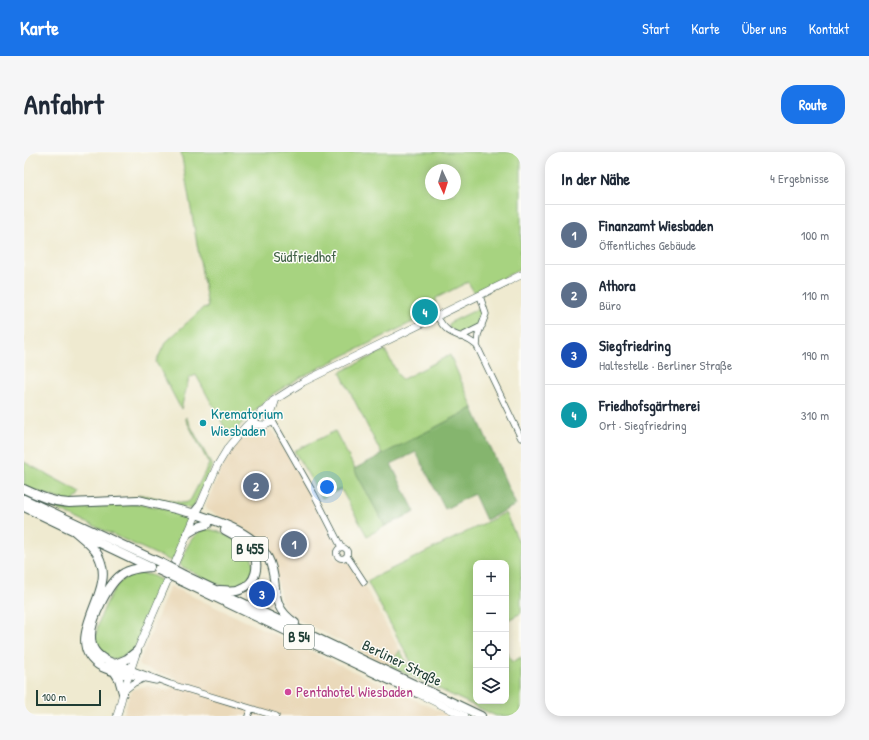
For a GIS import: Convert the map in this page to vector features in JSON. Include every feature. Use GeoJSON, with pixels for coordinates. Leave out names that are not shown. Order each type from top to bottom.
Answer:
{"type":"FeatureCollection","features":[{"type":"Feature","properties":{"kind":"highway"},"geometry":{"type":"LineString","coordinates":[[24,489],[47,500],[58,502],[69,503],[138,500],[192,512],[196,511],[199,506]]}},
{"type":"Feature","properties":{"kind":"highway","name":"B 455"},"geometry":{"type":"LineString","coordinates":[[24,499],[156,567],[182,578],[214,589],[235,590],[247,586],[255,576],[257,565],[255,556],[241,539],[224,529],[208,524]]}},
{"type":"Feature","properties":{"kind":"highway"},"geometry":{"type":"LineString","coordinates":[[199,506],[198,519],[208,524]]}},
{"type":"Feature","properties":{"kind":"highway"},"geometry":{"type":"LineString","coordinates":[[199,506],[237,530],[262,549],[267,556],[271,567],[275,596],[279,607],[290,620],[312,635]]}},
{"type":"Feature","properties":{"kind":"highway"},"geometry":{"type":"LineString","coordinates":[[24,507],[156,567]]}},
{"type":"Feature","properties":{"kind":"highway"},"geometry":{"type":"LineString","coordinates":[[188,533],[198,527],[208,524]]}},
{"type":"Feature","properties":{"kind":"highway"},"geometry":{"type":"LineString","coordinates":[[72,530],[91,544],[98,555],[102,567],[100,592],[85,633],[86,648],[97,664],[114,667],[129,672]]}},
{"type":"Feature","properties":{"kind":"highway"},"geometry":{"type":"LineString","coordinates":[[123,693],[122,686],[114,667],[95,651],[91,638],[94,623],[105,596],[118,577],[129,570],[156,567]]}},
{"type":"Feature","properties":{"kind":"highway","name":"Berliner Straße"},"geometry":{"type":"LineString","coordinates":[[182,578],[417,693]]}},
{"type":"Feature","properties":{"kind":"highway","name":"B 54"},"geometry":{"type":"LineString","coordinates":[[214,589],[312,635]]}},
{"type":"Feature","properties":{"kind":"highway","name":"Berliner Straße"},"geometry":{"type":"LineString","coordinates":[[312,635],[481,716]]}},
{"type":"Feature","properties":{"kind":"highway"},"geometry":{"type":"LineString","coordinates":[[114,667],[137,651]]}},
{"type":"Feature","properties":{"kind":"main road"},"geometry":{"type":"LineString","coordinates":[[117,716],[129,672],[137,651],[199,506],[218,464],[229,446],[249,423],[266,418],[270,404],[303,382],[521,275]]}},
{"type":"Feature","properties":{"kind":"main road","name":"Berliner Straße"},"geometry":{"type":"LineString","coordinates":[[417,693],[453,713],[464,716]]}},
{"type":"Feature","properties":{"kind":"street"},"geometry":{"type":"LineString","coordinates":[[477,346],[478,335],[486,314],[480,296]]}},
{"type":"Feature","properties":{"kind":"street"},"geometry":{"type":"LineString","coordinates":[[437,316],[446,330],[471,341],[477,346],[521,438]]}},
{"type":"Feature","properties":{"kind":"street"},"geometry":{"type":"LineString","coordinates":[[460,337],[482,326]]}},
{"type":"Feature","properties":{"kind":"street"},"geometry":{"type":"LineString","coordinates":[[266,418],[280,433],[341,547],[347,550],[347,556],[364,582]]}},
{"type":"Feature","properties":{"kind":"street"},"geometry":{"type":"LineString","coordinates":[[341,547],[337,550],[337,556],[342,558],[347,556]]}},
{"type":"Feature","properties":{"kind":"street"},"geometry":{"type":"LineString","coordinates":[[129,672],[143,679],[170,684]]}},
{"type":"Feature","properties":{"kind":"street"},"geometry":{"type":"LineString","coordinates":[[129,672],[276,716]]}},
{"type":"Feature","properties":{"kind":"street"},"geometry":{"type":"LineString","coordinates":[[123,693],[132,684],[143,679]]}},
{"type":"Feature","properties":{"kind":"street"},"geometry":{"type":"LineString","coordinates":[[248,716],[251,709]]}},
{"type":"Feature","properties":{"kind":"shaded area"},"geometry":{"type":"Polygon","coordinates":[[[256,429],[270,430],[275,433],[335,540],[336,544],[334,557],[338,560],[348,562],[366,589],[400,650],[390,666],[297,619],[289,613],[281,601],[275,564],[266,545],[257,537],[206,508],[206,504],[229,455],[241,439],[256,429]]]}},
{"type":"Feature","properties":{"kind":"shaded area"},"geometry":{"type":"Polygon","coordinates":[[[170,586],[450,716],[123,716],[129,696],[133,690],[148,686],[170,691],[177,678],[141,667],[139,663],[170,586]]]}},
{"type":"Feature","properties":{"kind":"green space","name":"Südfriedhof"},"geometry":{"type":"Polygon","coordinates":[[[181,152],[521,152],[521,269],[474,292],[468,282],[436,298],[435,311],[301,377],[273,394],[240,425],[230,437],[196,375],[189,378],[181,409],[156,362],[165,343],[204,307],[208,307],[181,152]]]}},
{"type":"Feature","properties":{"kind":"green space"},"geometry":{"type":"Polygon","coordinates":[[[478,309],[484,314],[478,325],[458,334],[449,328],[449,324],[451,322],[478,309]]]}},
{"type":"Feature","properties":{"kind":"green space"},"geometry":{"type":"Polygon","coordinates":[[[385,350],[401,380],[450,355],[473,408],[382,455],[340,372],[385,350]]]}},
{"type":"Feature","properties":{"kind":"green space"},"geometry":{"type":"Polygon","coordinates":[[[473,408],[516,505],[486,520],[474,494],[445,509],[416,452],[391,464],[415,512],[385,526],[354,469],[473,408]]]}},
{"type":"Feature","properties":{"kind":"green space"},"geometry":{"type":"Polygon","coordinates":[[[186,417],[212,466],[192,509],[140,496],[138,494],[183,503],[188,502],[191,499],[209,464],[185,418],[186,417]]]}},
{"type":"Feature","properties":{"kind":"green space"},"geometry":{"type":"Polygon","coordinates":[[[335,431],[385,526],[367,536],[341,489],[322,498],[294,451],[335,431]]]}},
{"type":"Feature","properties":{"kind":"green space"},"geometry":{"type":"Polygon","coordinates":[[[24,462],[80,492],[73,502],[24,487],[24,462]]]}},
{"type":"Feature","properties":{"kind":"green space"},"geometry":{"type":"Polygon","coordinates":[[[47,502],[100,502],[145,505],[165,508],[180,513],[190,520],[173,562],[46,504],[47,502]]]}},
{"type":"Feature","properties":{"kind":"green space"},"geometry":{"type":"Polygon","coordinates":[[[505,513],[521,546],[521,613],[509,619],[509,560],[473,560],[473,704],[509,704],[509,656],[512,662],[521,657],[521,716],[496,716],[390,666],[400,650],[410,670],[413,673],[417,673],[367,581],[505,513]]]}},
{"type":"Feature","properties":{"kind":"green space"},"geometry":{"type":"Polygon","coordinates":[[[204,529],[217,531],[230,537],[248,551],[253,562],[253,567],[250,578],[246,582],[236,587],[223,586],[179,565],[186,549],[195,535],[204,529]]]}},
{"type":"Feature","properties":{"kind":"green space"},"geometry":{"type":"Polygon","coordinates":[[[139,573],[151,575],[165,582],[141,636],[134,648],[123,657],[106,657],[98,648],[96,641],[97,628],[103,611],[118,584],[127,577],[139,573]]]}},
{"type":"Feature","properties":{"kind":"place","name":"Friedhofsgärtnerei"},"geometry":{"type":"Point","coordinates":[425,312]}},
{"type":"Feature","properties":{"kind":"place","name":"Krematorium Wiesbaden"},"geometry":{"type":"Point","coordinates":[203,423]}},
{"type":"Feature","properties":{"kind":"place","name":"Athora"},"geometry":{"type":"Point","coordinates":[256,486]}},
{"type":"Feature","properties":{"kind":"place","name":"Finanzamt Wiesbaden"},"geometry":{"type":"Point","coordinates":[294,544]}},
{"type":"Feature","properties":{"kind":"place","name":"Siegfriedring"},"geometry":{"type":"Point","coordinates":[262,594]}},
{"type":"Feature","properties":{"kind":"place","name":"Pentahotel Wiesbaden"},"geometry":{"type":"Point","coordinates":[288,692]}}]}
